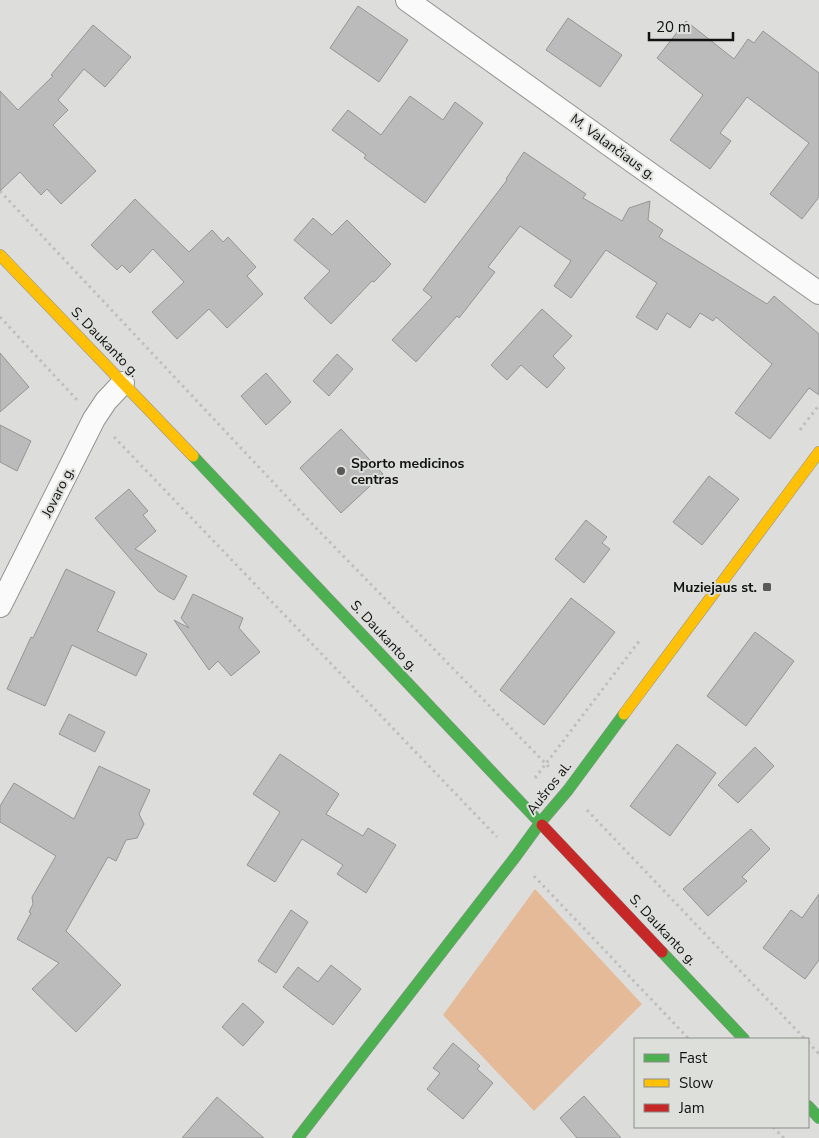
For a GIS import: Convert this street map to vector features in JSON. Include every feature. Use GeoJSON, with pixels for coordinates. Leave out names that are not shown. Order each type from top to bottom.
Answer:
{"type":"FeatureCollection","features":[{"type":"Feature","properties":{"kind":"main road","name":"S. Daukanto g."},"geometry":{"type":"LineString","coordinates":[[0,255],[743,1038]]}},
{"type":"Feature","properties":{"kind":"main road","name":"Aušros al."},"geometry":{"type":"LineString","coordinates":[[298,1138],[540,823],[568,790],[819,452]]}},
{"type":"Feature","properties":{"kind":"main road"},"geometry":{"type":"LineString","coordinates":[[809,1107],[819,1118]]}},
{"type":"Feature","properties":{"kind":"street","name":"M. Valančiaus g."},"geometry":{"type":"LineString","coordinates":[[407,0],[819,293]]}},
{"type":"Feature","properties":{"kind":"street","name":"Jovaro g."},"geometry":{"type":"LineString","coordinates":[[0,606],[94,419],[106,401],[123,383]]}},
{"type":"Feature","properties":{"kind":"path"},"geometry":{"type":"LineString","coordinates":[[0,191],[316,528],[546,764]]}},
{"type":"Feature","properties":{"kind":"path"},"geometry":{"type":"LineString","coordinates":[[0,317],[94,419],[134,457],[688,1038]]}},
{"type":"Feature","properties":{"kind":"path"},"geometry":{"type":"LineString","coordinates":[[601,826],[804,1038]]}},
{"type":"Feature","properties":{"kind":"path"},"geometry":{"type":"LineString","coordinates":[[809,1043],[819,1054]]}},
{"type":"Feature","properties":{"kind":"path"},"geometry":{"type":"LineString","coordinates":[[774,1128],[784,1138]]}},
{"type":"Feature","properties":{"kind":"shaded area"},"geometry":{"type":"Polygon","coordinates":[[[535,889],[642,1004],[534,1111],[443,1015],[535,889]]]}},
{"type":"Feature","properties":{"kind":"building"},"geometry":{"type":"Polygon","coordinates":[[[358,6],[408,40],[379,82],[330,48],[358,6]]]}},
{"type":"Feature","properties":{"kind":"building"},"geometry":{"type":"Polygon","coordinates":[[[568,18],[622,55],[600,87],[546,50],[568,18]]]}},
{"type":"Feature","properties":{"kind":"building"},"geometry":{"type":"Polygon","coordinates":[[[686,21],[734,59],[748,39],[754,43],[763,31],[819,73],[819,197],[802,219],[770,194],[809,143],[747,97],[720,133],[731,141],[710,169],[670,140],[703,95],[657,58],[686,21]]]}},
{"type":"Feature","properties":{"kind":"building"},"geometry":{"type":"Polygon","coordinates":[[[93,25],[131,57],[105,87],[84,69],[58,100],[68,110],[53,125],[96,171],[61,204],[47,189],[41,195],[20,172],[0,191],[0,91],[18,110],[53,76],[51,75],[93,25]]]}},
{"type":"Feature","properties":{"kind":"building"},"geometry":{"type":"Polygon","coordinates":[[[410,96],[443,120],[455,102],[483,123],[425,203],[364,158],[366,155],[332,130],[348,110],[381,135],[410,96]]]}},
{"type":"Feature","properties":{"kind":"building"},"geometry":{"type":"Polygon","coordinates":[[[524,152],[586,194],[583,198],[622,221],[629,208],[650,201],[648,220],[663,230],[659,237],[767,304],[774,296],[819,334],[819,395],[809,388],[770,439],[735,413],[772,364],[716,317],[713,321],[700,313],[690,328],[667,313],[657,330],[636,317],[657,283],[606,250],[571,298],[554,286],[571,261],[520,226],[488,267],[495,272],[459,318],[457,316],[416,362],[392,340],[432,297],[423,290],[507,180],[524,152]]]}},
{"type":"Feature","properties":{"kind":"building"},"geometry":{"type":"Polygon","coordinates":[[[135,199],[189,252],[212,230],[223,242],[228,237],[256,267],[247,276],[263,294],[227,328],[209,309],[177,339],[152,312],[184,282],[153,249],[130,273],[122,265],[117,270],[91,245],[135,199]]]}},
{"type":"Feature","properties":{"kind":"building"},"geometry":{"type":"Polygon","coordinates":[[[313,218],[332,235],[347,220],[391,264],[331,324],[304,298],[330,271],[294,240],[313,218]]]}},
{"type":"Feature","properties":{"kind":"building"},"geometry":{"type":"Polygon","coordinates":[[[542,309],[572,336],[553,356],[565,368],[547,388],[521,365],[507,380],[491,365],[542,309]]]}},
{"type":"Feature","properties":{"kind":"building"},"geometry":{"type":"Polygon","coordinates":[[[0,353],[29,387],[0,412],[0,353]]]}},
{"type":"Feature","properties":{"kind":"building"},"geometry":{"type":"Polygon","coordinates":[[[337,354],[353,369],[329,396],[313,381],[337,354]]]}},
{"type":"Feature","properties":{"kind":"building"},"geometry":{"type":"Polygon","coordinates":[[[266,373],[291,402],[266,425],[241,396],[266,373]]]}},
{"type":"Feature","properties":{"kind":"building"},"geometry":{"type":"Polygon","coordinates":[[[0,425],[31,441],[17,471],[0,462],[0,425]]]}},
{"type":"Feature","properties":{"kind":"building","name":"Sporto medicinos centras"},"geometry":{"type":"Polygon","coordinates":[[[341,429],[383,474],[341,513],[300,468],[341,429]]]}},
{"type":"Feature","properties":{"kind":"building"},"geometry":{"type":"Polygon","coordinates":[[[709,476],[739,499],[702,545],[673,522],[709,476]]]}},
{"type":"Feature","properties":{"kind":"building"},"geometry":{"type":"Polygon","coordinates":[[[129,489],[148,511],[143,515],[156,531],[135,549],[187,576],[174,600],[158,591],[95,518],[129,489]]]}},
{"type":"Feature","properties":{"kind":"building"},"geometry":{"type":"Polygon","coordinates":[[[586,520],[607,537],[602,543],[610,549],[584,583],[555,559],[586,520]]]}},
{"type":"Feature","properties":{"kind":"building"},"geometry":{"type":"Polygon","coordinates":[[[66,569],[115,592],[97,631],[147,654],[136,676],[72,645],[45,706],[7,689],[66,569]]]}},
{"type":"Feature","properties":{"kind":"building"},"geometry":{"type":"Polygon","coordinates":[[[193,594],[243,618],[239,628],[260,652],[231,676],[218,661],[209,670],[174,620],[189,628],[181,618],[193,594]]]}},
{"type":"Feature","properties":{"kind":"building"},"geometry":{"type":"Polygon","coordinates":[[[571,598],[615,632],[544,725],[500,690],[571,598]]]}},
{"type":"Feature","properties":{"kind":"building"},"geometry":{"type":"Polygon","coordinates":[[[755,632],[794,661],[746,726],[707,696],[755,632]]]}},
{"type":"Feature","properties":{"kind":"building"},"geometry":{"type":"Polygon","coordinates":[[[69,714],[105,732],[95,752],[59,734],[69,714]]]}},
{"type":"Feature","properties":{"kind":"building"},"geometry":{"type":"Polygon","coordinates":[[[677,744],[716,773],[670,836],[630,806],[677,744]]]}},
{"type":"Feature","properties":{"kind":"building"},"geometry":{"type":"Polygon","coordinates":[[[755,747],[774,766],[738,803],[718,785],[755,747]]]}},
{"type":"Feature","properties":{"kind":"building"},"geometry":{"type":"Polygon","coordinates":[[[280,754],[339,794],[326,814],[363,836],[368,828],[396,845],[366,893],[337,874],[343,865],[302,839],[275,882],[247,865],[280,812],[253,794],[280,754]]]}},
{"type":"Feature","properties":{"kind":"building"},"geometry":{"type":"Polygon","coordinates":[[[99,766],[150,790],[139,814],[144,824],[137,838],[126,840],[116,861],[108,857],[66,931],[121,985],[76,1032],[32,989],[59,963],[17,939],[31,913],[29,912],[33,904],[32,897],[56,856],[0,822],[0,806],[14,783],[74,819],[99,766]]]}},
{"type":"Feature","properties":{"kind":"building"},"geometry":{"type":"Polygon","coordinates":[[[751,829],[770,849],[742,877],[747,881],[708,916],[683,889],[751,829]]]}},
{"type":"Feature","properties":{"kind":"building"},"geometry":{"type":"Polygon","coordinates":[[[819,894],[819,960],[805,979],[763,948],[791,910],[802,918],[819,894]]]}},
{"type":"Feature","properties":{"kind":"building"},"geometry":{"type":"Polygon","coordinates":[[[291,910],[308,922],[276,973],[258,961],[291,910]]]}},
{"type":"Feature","properties":{"kind":"building"},"geometry":{"type":"Polygon","coordinates":[[[331,965],[361,989],[333,1025],[283,987],[298,967],[318,982],[331,965]]]}},
{"type":"Feature","properties":{"kind":"building"},"geometry":{"type":"Polygon","coordinates":[[[243,1003],[264,1022],[243,1046],[222,1027],[243,1003]]]}},
{"type":"Feature","properties":{"kind":"building"},"geometry":{"type":"Polygon","coordinates":[[[453,1043],[480,1066],[477,1069],[493,1083],[463,1119],[427,1089],[440,1073],[433,1068],[453,1043]]]}},
{"type":"Feature","properties":{"kind":"building"},"geometry":{"type":"Polygon","coordinates":[[[584,1096],[621,1138],[577,1138],[560,1118],[584,1096]]]}},
{"type":"Feature","properties":{"kind":"building"},"geometry":{"type":"Polygon","coordinates":[[[217,1097],[264,1138],[182,1138],[217,1097]]]}},
{"type":"Feature","properties":{"kind":"traffic: fast"},"geometry":{"type":"LineString","coordinates":[[193,456],[542,825]]}},
{"type":"Feature","properties":{"kind":"traffic: fast"},"geometry":{"type":"LineString","coordinates":[[298,1138],[540,823],[568,790],[624,714]]}},
{"type":"Feature","properties":{"kind":"traffic: fast"},"geometry":{"type":"LineString","coordinates":[[662,952],[743,1038]]}},
{"type":"Feature","properties":{"kind":"traffic: fast"},"geometry":{"type":"LineString","coordinates":[[809,1107],[819,1118]]}},
{"type":"Feature","properties":{"kind":"traffic: slow"},"geometry":{"type":"LineString","coordinates":[[0,255],[193,456]]}},
{"type":"Feature","properties":{"kind":"traffic: slow"},"geometry":{"type":"LineString","coordinates":[[624,714],[819,452]]}},
{"type":"Feature","properties":{"kind":"traffic: jam"},"geometry":{"type":"LineString","coordinates":[[542,825],[662,952]]}},
{"type":"Feature","properties":{"kind":"place","name":"Sporto medicinos centras"},"geometry":{"type":"Point","coordinates":[341,471]}},
{"type":"Feature","properties":{"kind":"place","name":"Muziejaus st."},"geometry":{"type":"Point","coordinates":[767,587]}}]}
